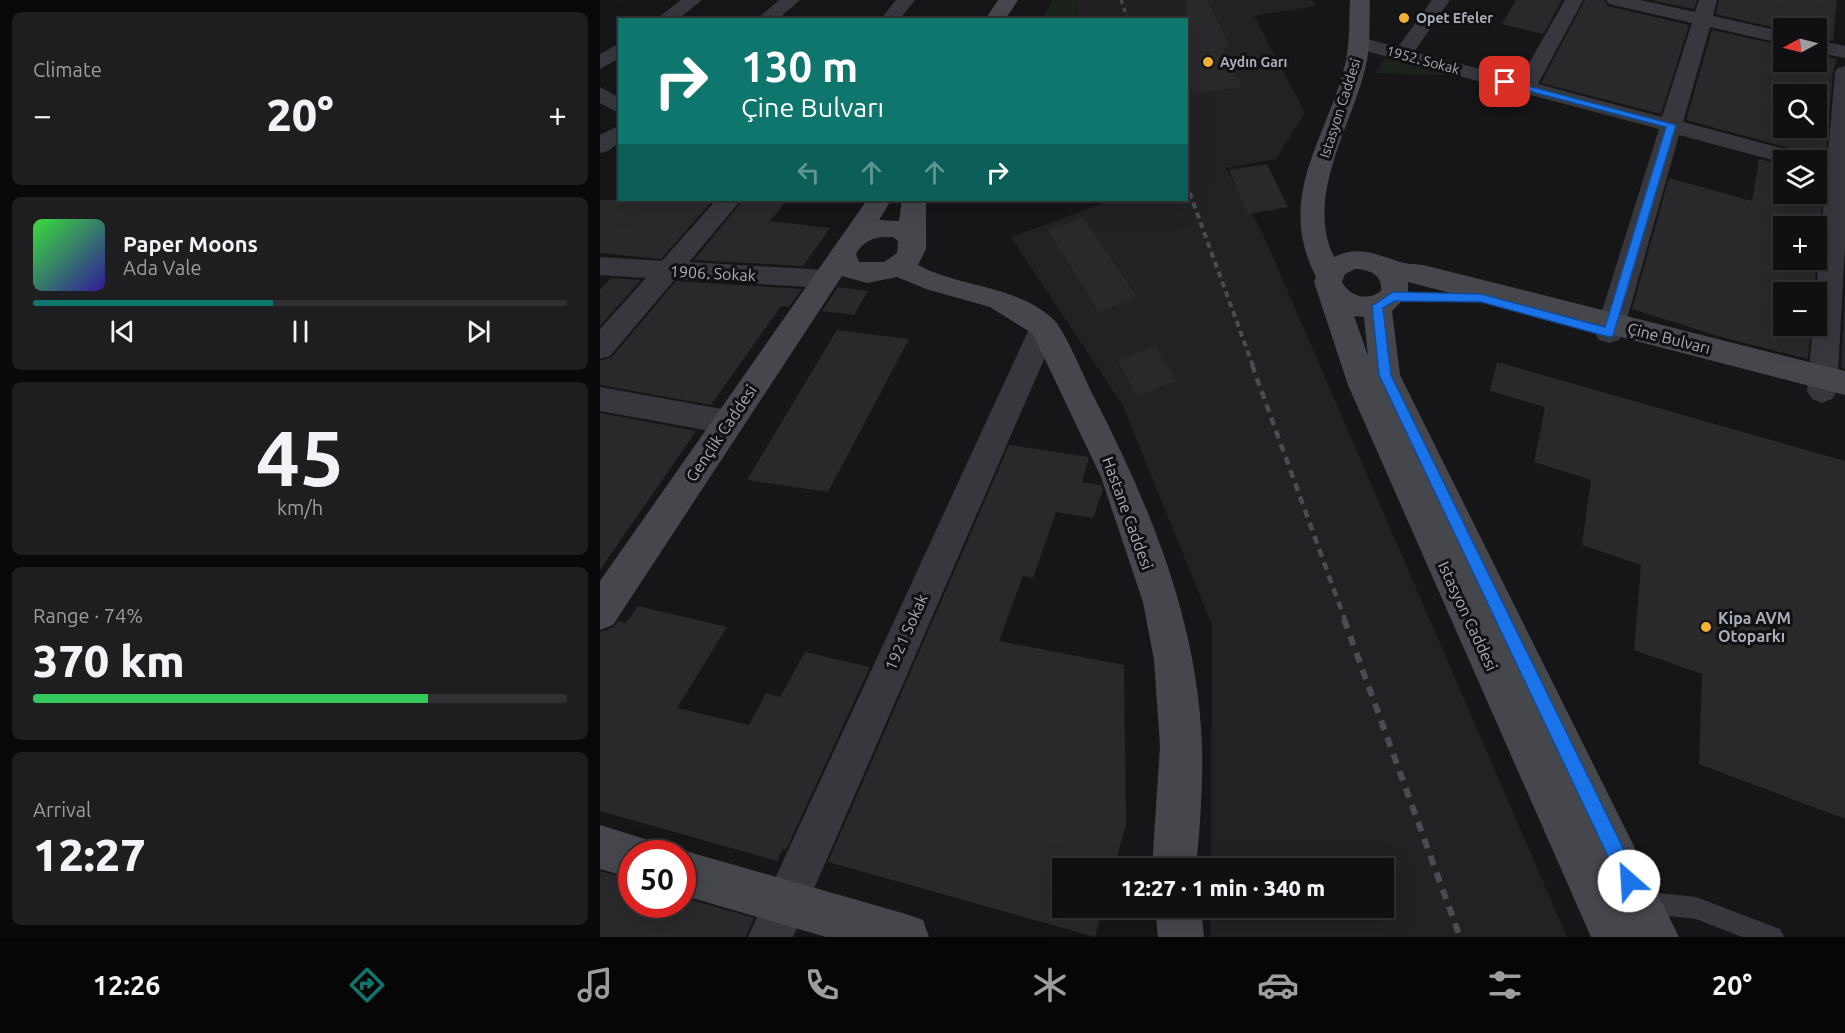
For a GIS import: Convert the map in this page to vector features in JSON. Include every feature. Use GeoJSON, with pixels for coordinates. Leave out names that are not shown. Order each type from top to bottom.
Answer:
{"type":"FeatureCollection","features":[{"type":"Feature","properties":{"kind":"main road"},"geometry":{"type":"LineString","coordinates":[[1000,15],[1028,0]]}},
{"type":"Feature","properties":{"kind":"main road","name":"Istasyon Caddesi"},"geometry":{"type":"LineString","coordinates":[[1360,0],[1359,43],[1355,66],[1316,178],[1312,213],[1319,259],[1330,283],[1363,385],[1615,937]]}},
{"type":"Feature","properties":{"kind":"main road"},"geometry":{"type":"LineString","coordinates":[[1316,178],[1330,221],[1383,283],[1385,375],[1656,937]]}},
{"type":"Feature","properties":{"kind":"main road","name":"Gençlik Caddesi"},"geometry":{"type":"LineString","coordinates":[[600,612],[878,201]]}},
{"type":"Feature","properties":{"kind":"main road"},"geometry":{"type":"LineString","coordinates":[[841,257],[847,268],[855,272],[877,274],[905,252],[914,201]]}},
{"type":"Feature","properties":{"kind":"main road","name":"Hastane Caddesi"},"geometry":{"type":"LineString","coordinates":[[841,257],[867,231],[888,228],[905,232],[905,252],[913,276],[999,300],[1027,314],[1044,327],[1118,477],[1161,602],[1173,660],[1181,746],[1175,858]]}},
{"type":"Feature","properties":{"kind":"main road","name":"Çine Bulvarı"},"geometry":{"type":"LineString","coordinates":[[1383,283],[1367,308],[1345,303],[1330,283],[1340,262],[1350,259],[1383,283],[1481,298],[1610,328],[1834,387]]}},
{"type":"Feature","properties":{"kind":"main road"},"geometry":{"type":"LineString","coordinates":[[600,846],[618,852]]}},
{"type":"Feature","properties":{"kind":"main road"},"geometry":{"type":"LineString","coordinates":[[696,879],[777,920],[906,937]]}},
{"type":"Feature","properties":{"kind":"main road"},"geometry":{"type":"LineString","coordinates":[[1179,918],[1181,937]]}},
{"type":"Feature","properties":{"kind":"street"},"geometry":{"type":"LineString","coordinates":[[667,18],[693,0]]}},
{"type":"Feature","properties":{"kind":"street"},"geometry":{"type":"LineString","coordinates":[[768,18],[791,0]]}},
{"type":"Feature","properties":{"kind":"street"},"geometry":{"type":"LineString","coordinates":[[891,18],[906,0]]}},
{"type":"Feature","properties":{"kind":"street"},"geometry":{"type":"LineString","coordinates":[[1402,55],[1442,0]]}},
{"type":"Feature","properties":{"kind":"street"},"geometry":{"type":"LineString","coordinates":[[1525,88],[1574,0]]}},
{"type":"Feature","properties":{"kind":"street"},"geometry":{"type":"LineString","coordinates":[[1615,0],[1705,10],[1773,34]]}},
{"type":"Feature","properties":{"kind":"street"},"geometry":{"type":"LineString","coordinates":[[1610,328],[1705,10]]}},
{"type":"Feature","properties":{"kind":"street","name":"1952. Sokak"},"geometry":{"type":"LineString","coordinates":[[1359,43],[1773,153]]}},
{"type":"Feature","properties":{"kind":"street"},"geometry":{"type":"LineString","coordinates":[[1827,48],[1845,52]]}},
{"type":"Feature","properties":{"kind":"street"},"geometry":{"type":"LineString","coordinates":[[600,63],[618,50]]}},
{"type":"Feature","properties":{"kind":"street"},"geometry":{"type":"LineString","coordinates":[[1834,387],[1833,170],[1845,72]]}},
{"type":"Feature","properties":{"kind":"street"},"geometry":{"type":"LineString","coordinates":[[600,93],[618,106]]}},
{"type":"Feature","properties":{"kind":"street"},"geometry":{"type":"LineString","coordinates":[[600,130],[618,125]]}},
{"type":"Feature","properties":{"kind":"street"},"geometry":{"type":"LineString","coordinates":[[600,146],[618,132]]}},
{"type":"Feature","properties":{"kind":"street"},"geometry":{"type":"LineString","coordinates":[[600,348],[728,201]]}},
{"type":"Feature","properties":{"kind":"street","name":"1906. Sokak"},"geometry":{"type":"LineString","coordinates":[[600,266],[667,270],[841,257]]}},
{"type":"Feature","properties":{"kind":"street","name":"1921 Sokak"},"geometry":{"type":"LineString","coordinates":[[777,920],[1044,327]]}},
{"type":"Feature","properties":{"kind":"street"},"geometry":{"type":"LineString","coordinates":[[600,399],[727,422]]}},
{"type":"Feature","properties":{"kind":"lane"},"geometry":{"type":"LineString","coordinates":[[1639,902],[1696,908],[1772,937]]}},
{"type":"Feature","properties":{"kind":"shaded area"},"geometry":{"type":"Polygon","coordinates":[[[1053,0],[1076,0],[1077,18],[1043,18],[1053,0]]]}},
{"type":"Feature","properties":{"kind":"shaded area"},"geometry":{"type":"Polygon","coordinates":[[[1076,0],[1312,0],[1316,6],[1254,16],[1305,113],[1276,159],[1226,168],[1263,234],[1567,937],[1210,937],[1211,918],[1394,918],[1394,858],[1211,858],[1212,625],[1123,406],[1011,237],[1109,201],[1188,201],[1188,18],[1077,18],[1076,0]]]}},
{"type":"Feature","properties":{"kind":"shaded area"},"geometry":{"type":"Polygon","coordinates":[[[1387,55],[1473,76],[1375,73],[1387,55]]]}},
{"type":"Feature","properties":{"kind":"building","name":"Aydın Garı"},"geometry":{"type":"Polygon","coordinates":[[[1186,0],[1207,0],[1230,46],[1222,47],[1242,87],[1194,94],[1188,81],[1188,18],[1186,18],[1186,0]]]}},
{"type":"Feature","properties":{"kind":"building"},"geometry":{"type":"Polygon","coordinates":[[[1516,0],[1562,0],[1543,34],[1502,24],[1516,0]]]}},
{"type":"Feature","properties":{"kind":"building"},"geometry":{"type":"Polygon","coordinates":[[[1585,0],[1604,0],[1608,6],[1689,25],[1661,114],[1541,83],[1585,0]]]}},
{"type":"Feature","properties":{"kind":"building"},"geometry":{"type":"Polygon","coordinates":[[[1651,0],[1697,0],[1694,9],[1651,0]]]}},
{"type":"Feature","properties":{"kind":"building"},"geometry":{"type":"Polygon","coordinates":[[[1719,0],[1837,0],[1833,41],[1827,40],[1827,18],[1773,18],[1773,27],[1716,14],[1719,0]]]}},
{"type":"Feature","properties":{"kind":"building"},"geometry":{"type":"Polygon","coordinates":[[[1712,30],[1773,44],[1773,72],[1827,72],[1827,57],[1837,59],[1833,72],[1826,150],[1797,150],[1686,120],[1712,30]]]}},
{"type":"Feature","properties":{"kind":"building"},"geometry":{"type":"Polygon","coordinates":[[[1759,159],[1773,162],[1773,204],[1822,204],[1821,216],[1773,216],[1773,270],[1816,270],[1815,282],[1773,282],[1773,336],[1810,336],[1808,359],[1721,337],[1632,309],[1669,178],[1752,201],[1759,159]]]}},
{"type":"Feature","properties":{"kind":"building"},"geometry":{"type":"Polygon","coordinates":[[[1267,164],[1288,207],[1248,214],[1229,170],[1267,164]]]}},
{"type":"Feature","properties":{"kind":"building"},"geometry":{"type":"Polygon","coordinates":[[[600,200],[712,201],[661,259],[600,253],[600,200]]]}},
{"type":"Feature","properties":{"kind":"building"},"geometry":{"type":"Polygon","coordinates":[[[742,201],[786,201],[770,221],[830,228],[803,266],[694,260],[742,201]]]}},
{"type":"Feature","properties":{"kind":"building"},"geometry":{"type":"Polygon","coordinates":[[[1083,218],[1137,297],[1099,312],[1048,230],[1083,218]]]}},
{"type":"Feature","properties":{"kind":"building"},"geometry":{"type":"Polygon","coordinates":[[[611,278],[641,280],[600,326],[600,290],[611,278]]]}},
{"type":"Feature","properties":{"kind":"building"},"geometry":{"type":"Polygon","coordinates":[[[676,281],[802,289],[789,307],[781,306],[711,405],[600,385],[600,361],[612,357],[676,281]]]}},
{"type":"Feature","properties":{"kind":"building"},"geometry":{"type":"Polygon","coordinates":[[[838,287],[868,291],[854,315],[822,311],[838,287]]]}},
{"type":"Feature","properties":{"kind":"building"},"geometry":{"type":"Polygon","coordinates":[[[1845,288],[1845,369],[1841,368],[1845,288]]]}},
{"type":"Feature","properties":{"kind":"building"},"geometry":{"type":"Polygon","coordinates":[[[837,330],[909,339],[828,492],[747,480],[837,330]]]}},
{"type":"Feature","properties":{"kind":"building"},"geometry":{"type":"Polygon","coordinates":[[[1156,346],[1176,381],[1137,396],[1118,360],[1156,346]]]}},
{"type":"Feature","properties":{"kind":"building"},"geometry":{"type":"Polygon","coordinates":[[[1497,362],[1845,461],[1845,819],[1699,764],[1702,674],[1634,650],[1641,565],[1582,545],[1591,480],[1534,462],[1545,407],[1490,391],[1497,362]]]}},
{"type":"Feature","properties":{"kind":"building"},"geometry":{"type":"Polygon","coordinates":[[[600,413],[696,431],[600,570],[600,413]]]}},
{"type":"Feature","properties":{"kind":"building"},"geometry":{"type":"Polygon","coordinates":[[[1009,445],[1089,457],[1082,482],[1101,485],[1103,489],[1093,518],[1056,512],[1033,578],[1023,576],[999,641],[1124,665],[1126,824],[1117,858],[1052,858],[1052,918],[1100,918],[1095,937],[828,862],[1009,445]]]}},
{"type":"Feature","properties":{"kind":"building"},"geometry":{"type":"Polygon","coordinates":[[[638,606],[727,627],[677,708],[749,725],[766,693],[780,697],[805,652],[870,667],[786,850],[783,849],[777,861],[600,811],[600,632],[614,627],[618,621],[626,623],[638,606]]]}},
{"type":"Feature","properties":{"kind":"building"},"geometry":{"type":"Polygon","coordinates":[[[600,871],[618,876],[618,918],[696,918],[696,901],[754,918],[746,937],[600,937],[600,871]]]}},
{"type":"Feature","properties":{"kind":"railway"},"geometry":{"type":"LineString","coordinates":[[1121,0],[1127,18]]}},
{"type":"Feature","properties":{"kind":"railway"},"geometry":{"type":"LineString","coordinates":[[1188,188],[1253,366]]}},
{"type":"Feature","properties":{"kind":"railway"},"geometry":{"type":"LineString","coordinates":[[1252,365],[1345,620]]}},
{"type":"Feature","properties":{"kind":"railway"},"geometry":{"type":"LineString","coordinates":[[1344,619],[1460,937]]}},
{"type":"Feature","properties":{"kind":"place","name":"Opet Efeler"},"geometry":{"type":"Point","coordinates":[1404,18]}},
{"type":"Feature","properties":{"kind":"place","name":"Aydın Garı"},"geometry":{"type":"Point","coordinates":[1208,62]}},
{"type":"Feature","properties":{"kind":"place","name":"Kipa AVM Otoparkı"},"geometry":{"type":"Point","coordinates":[1706,627]}},
{"type":"Feature","properties":{"kind":"route"},"geometry":{"type":"LineString","coordinates":[[1505,82],[1671,125],[1609,333],[1481,298],[1393,297],[1377,306],[1385,375],[1629,881]]}}]}
